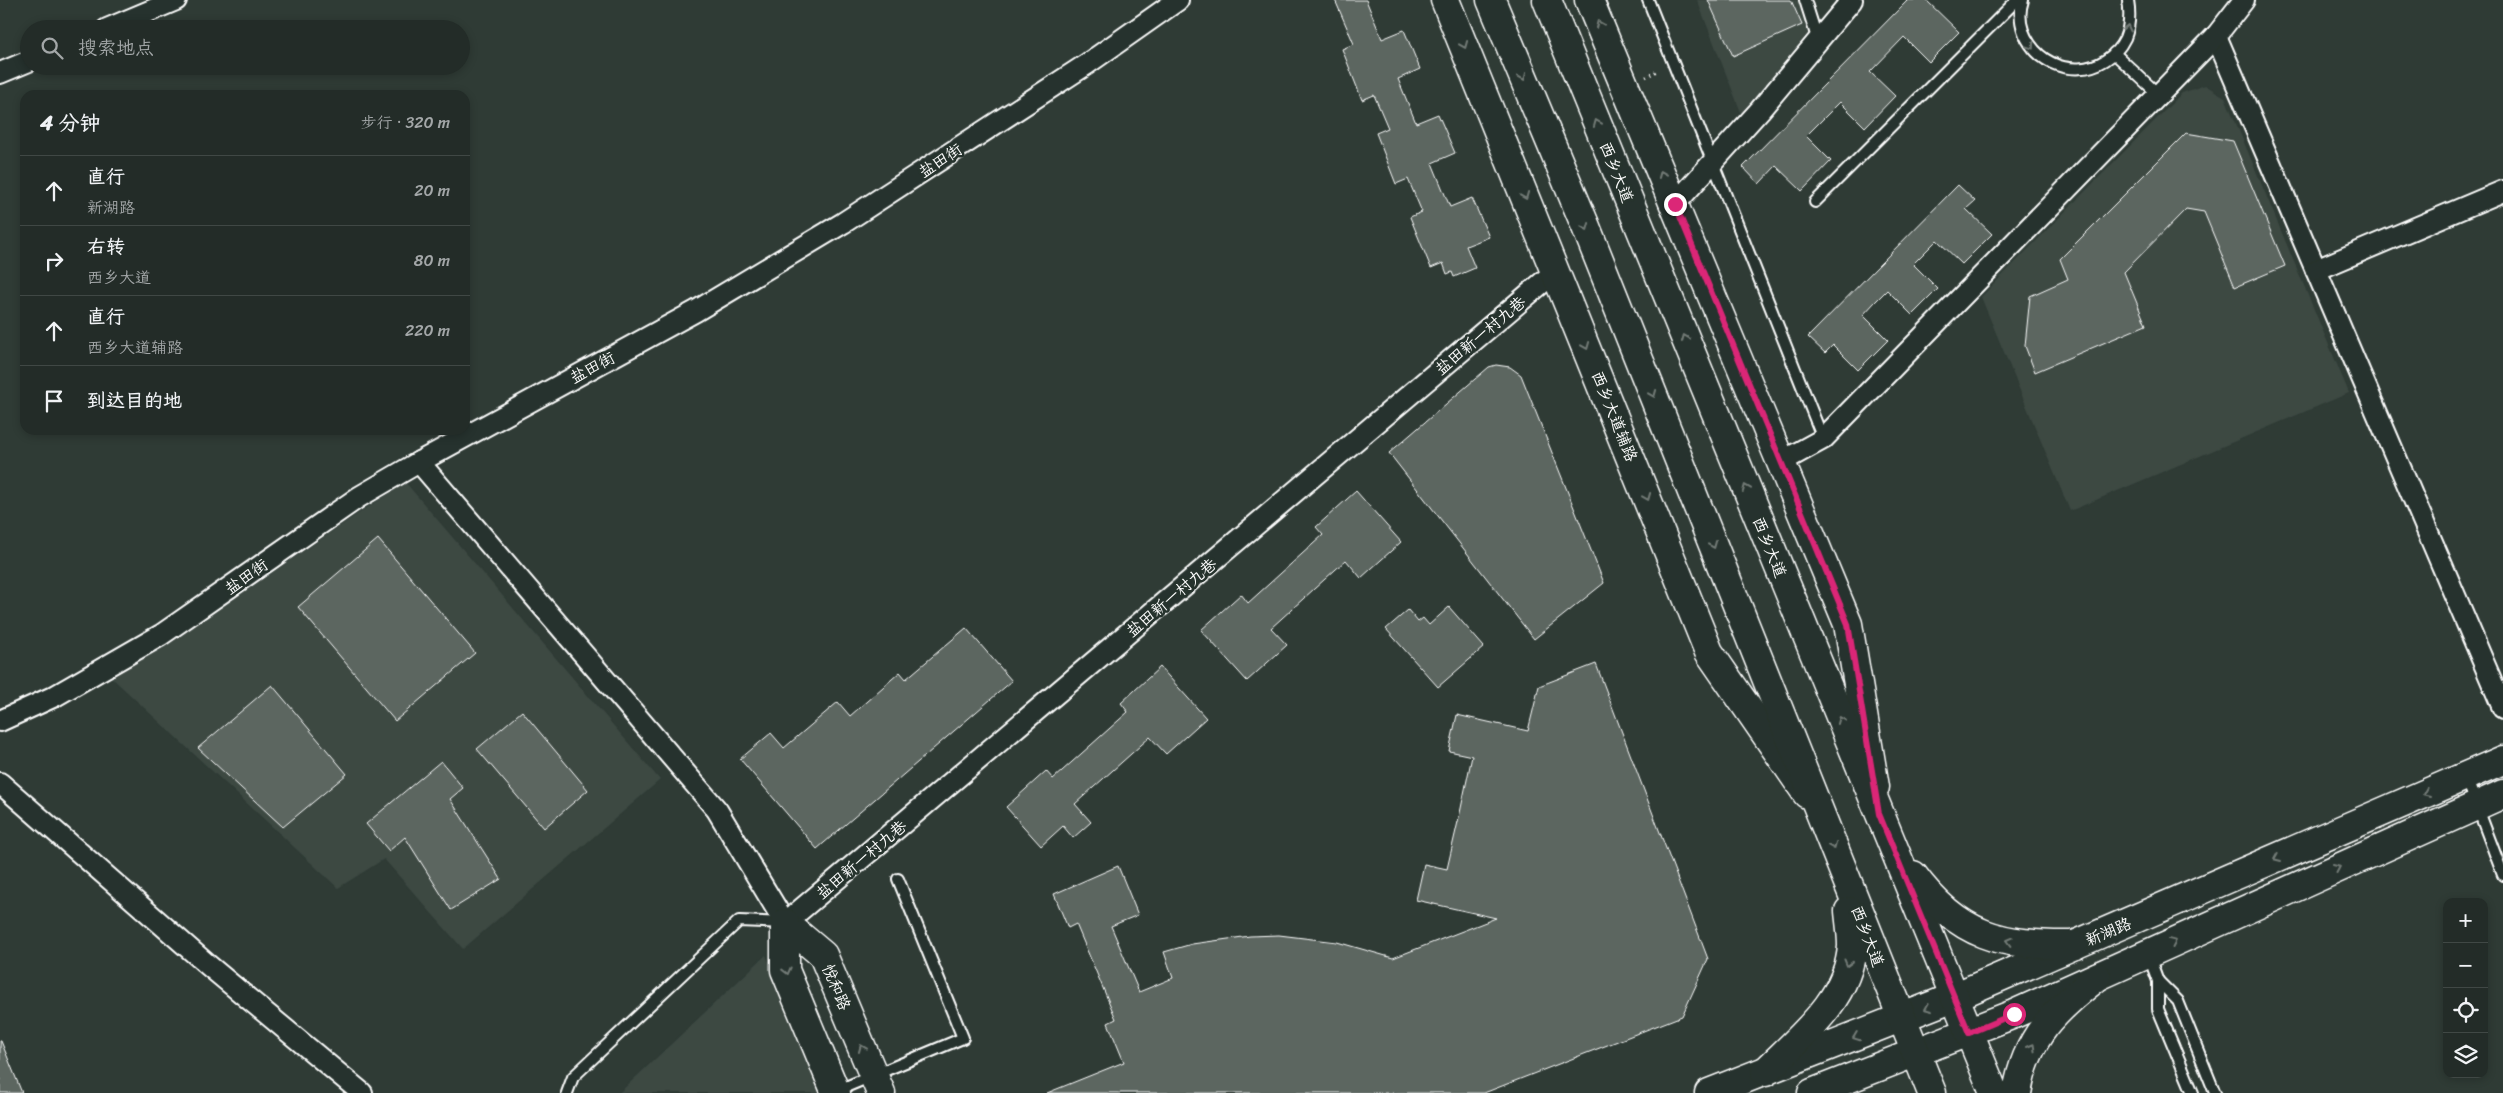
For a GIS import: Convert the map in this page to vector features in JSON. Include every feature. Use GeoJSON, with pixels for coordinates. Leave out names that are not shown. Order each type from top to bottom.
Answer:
{"type":"FeatureCollection","features":[{"type":"Feature","properties":{"kind":"main road","name":"西乡大道辅路"},"geometry":{"type":"LineString","coordinates":[[1446,0],[1709,652],[1819,813]]}},
{"type":"Feature","properties":{"kind":"main road","name":"西乡大道"},"geometry":{"type":"LineString","coordinates":[[1491,0],[1586,227],[1932,1093]]}},
{"type":"Feature","properties":{"kind":"main road","name":"西乡大道"},"geometry":{"type":"LineString","coordinates":[[1547,0],[1994,1093]]}},
{"type":"Feature","properties":{"kind":"main road"},"geometry":{"type":"LineString","coordinates":[[1589,0],[1848,624],[1879,814]]}},
{"type":"Feature","properties":{"kind":"main road","name":"新湖路"},"geometry":{"type":"LineString","coordinates":[[1709,1093],[1954,997],[2503,760]]}},
{"type":"Feature","properties":{"kind":"main road"},"geometry":{"type":"LineString","coordinates":[[1812,1093],[1969,1033],[2503,794]]}},
{"type":"Feature","properties":{"kind":"main road"},"geometry":{"type":"LineString","coordinates":[[1894,849],[1931,899],[1950,916],[1969,927],[1991,937],[2015,943],[2075,945]]}},
{"type":"Feature","properties":{"kind":"main road"},"geometry":{"type":"LineString","coordinates":[[1765,1072],[1822,1014],[1842,984],[1852,946],[1846,880]]}},
{"type":"Feature","properties":{"kind":"main road"},"geometry":{"type":"LineString","coordinates":[[785,923],[785,970],[835,1092]]}},
{"type":"Feature","properties":{"kind":"main road","name":"悦和路"},"geometry":{"type":"LineString","coordinates":[[785,923],[823,955],[877,1084]]}},
{"type":"Feature","properties":{"kind":"main road"},"geometry":{"type":"LineString","coordinates":[[2017,1093],[2020,1076],[2028,1054],[2050,1018],[2097,976]]}},
{"type":"Feature","properties":{"kind":"street"},"geometry":{"type":"LineString","coordinates":[[128,20],[176,0]]}},
{"type":"Feature","properties":{"kind":"street","name":"盐田街"},"geometry":{"type":"LineString","coordinates":[[470,434],[696,312],[842,223],[1088,64],[1178,0]]}},
{"type":"Feature","properties":{"kind":"street"},"geometry":{"type":"LineString","coordinates":[[1675,204],[1713,163],[1852,0]]}},
{"type":"Feature","properties":{"kind":"street"},"geometry":{"type":"LineString","coordinates":[[1781,462],[1823,439],[2216,36],[2244,0]]}},
{"type":"Feature","properties":{"kind":"street"},"geometry":{"type":"LineString","coordinates":[[2216,36],[2503,708]]}},
{"type":"Feature","properties":{"kind":"street"},"geometry":{"type":"LineString","coordinates":[[0,73],[20,65]]}},
{"type":"Feature","properties":{"kind":"street"},"geometry":{"type":"LineString","coordinates":[[2316,270],[2503,191]]}},
{"type":"Feature","properties":{"kind":"street","name":"盐田新一村九巷"},"geometry":{"type":"LineString","coordinates":[[785,923],[1556,271]]}},
{"type":"Feature","properties":{"kind":"street","name":"盐田街"},"geometry":{"type":"LineString","coordinates":[[0,721],[55,696],[161,635],[360,497],[469,435]]}},
{"type":"Feature","properties":{"kind":"street"},"geometry":{"type":"LineString","coordinates":[[419,462],[717,810],[785,923]]}},
{"type":"Feature","properties":{"kind":"street"},"geometry":{"type":"LineString","coordinates":[[0,783],[208,965],[362,1093]]}},
{"type":"Feature","properties":{"kind":"lane"},"geometry":{"type":"LineString","coordinates":[[1648,0],[1823,439]]}},
{"type":"Feature","properties":{"kind":"lane"},"geometry":{"type":"LineString","coordinates":[[1804,0],[1818,41]]}},
{"type":"Feature","properties":{"kind":"lane"},"geometry":{"type":"LineString","coordinates":[[1814,202],[2017,0]]}},
{"type":"Feature","properties":{"kind":"lane"},"geometry":{"type":"LineString","coordinates":[[2023,0],[2022,26],[2025,36],[2036,53],[2045,60],[2063,68],[2080,69],[2100,64],[2114,53],[2125,38],[2130,15],[2128,0]]}},
{"type":"Feature","properties":{"kind":"lane"},"geometry":{"type":"LineString","coordinates":[[2114,53],[2159,95]]}},
{"type":"Feature","properties":{"kind":"lane"},"geometry":{"type":"LineString","coordinates":[[2466,776],[2503,874]]}},
{"type":"Feature","properties":{"kind":"lane"},"geometry":{"type":"LineString","coordinates":[[835,1092],[877,1084],[963,1038],[898,879]]}},
{"type":"Feature","properties":{"kind":"lane"},"geometry":{"type":"LineString","coordinates":[[567,1093],[573,1077],[739,921],[785,923]]}},
{"type":"Feature","properties":{"kind":"lane"},"geometry":{"type":"LineString","coordinates":[[2147,954],[2158,981],[2158,1009],[2193,1093]]}},
{"type":"Feature","properties":{"kind":"lane"},"geometry":{"type":"LineString","coordinates":[[2158,981],[2178,1001],[2215,1093]]}},
{"type":"Feature","properties":{"kind":"path"},"geometry":{"type":"LineString","coordinates":[[1644,78],[1660,71],[1658,66]]}},
{"type":"Feature","properties":{"kind":"shaded area"},"geometry":{"type":"Polygon","coordinates":[[[1697,0],[1802,0],[1811,29],[1742,115],[1697,0]]]}},
{"type":"Feature","properties":{"kind":"shaded area"},"geometry":{"type":"Polygon","coordinates":[[[2205,85],[2225,97],[2349,393],[2070,511],[1981,297],[2182,93],[2205,85]]]}},
{"type":"Feature","properties":{"kind":"shaded area"},"geometry":{"type":"Polygon","coordinates":[[[406,483],[660,780],[463,949],[384,859],[338,888],[111,677],[167,645],[366,508],[406,483]]]}},
{"type":"Feature","properties":{"kind":"shaded area"},"geometry":{"type":"Polygon","coordinates":[[[766,955],[821,1093],[619,1093],[766,955]]]}},
{"type":"Feature","properties":{"kind":"building"},"geometry":{"type":"Polygon","coordinates":[[[1335,0],[1366,0],[1382,39],[1404,30],[1420,69],[1398,79],[1416,123],[1438,114],[1455,153],[1432,163],[1450,207],[1472,198],[1489,237],[1466,246],[1475,268],[1454,277],[1452,272],[1447,274],[1443,263],[1431,268],[1410,217],[1422,212],[1408,179],[1396,184],[1376,133],[1388,128],[1374,95],[1362,100],[1342,49],[1354,44],[1335,0]]]}},
{"type":"Feature","properties":{"kind":"building"},"geometry":{"type":"Polygon","coordinates":[[[1708,0],[1791,0],[1802,25],[1733,56],[1708,0]]]}},
{"type":"Feature","properties":{"kind":"building"},"geometry":{"type":"Polygon","coordinates":[[[1908,0],[1926,0],[1959,32],[1929,62],[1904,37],[1870,72],[1895,96],[1865,127],[1840,102],[1806,136],[1831,161],[1802,191],[1776,166],[1759,184],[1743,167],[1908,0]]]}},
{"type":"Feature","properties":{"kind":"building"},"geometry":{"type":"Polygon","coordinates":[[[2186,133],[2233,141],[2285,266],[2235,287],[2204,212],[2186,209],[2124,272],[2146,325],[2035,372],[2025,346],[2030,296],[2068,279],[2060,259],[2186,133]]]}},
{"type":"Feature","properties":{"kind":"building"},"geometry":{"type":"Polygon","coordinates":[[[1958,185],[1975,201],[1966,209],[1992,234],[1962,264],[1937,240],[1913,264],[1938,289],[1912,315],[1887,290],[1875,302],[1863,315],[1888,340],[1858,370],[1833,345],[1825,353],[1808,337],[1958,185]]]}},
{"type":"Feature","properties":{"kind":"building"},"geometry":{"type":"Polygon","coordinates":[[[1496,365],[1510,367],[1521,375],[1604,583],[1534,639],[1389,453],[1489,367],[1496,365]]]}},
{"type":"Feature","properties":{"kind":"building"},"geometry":{"type":"Polygon","coordinates":[[[1356,491],[1401,542],[1361,578],[1346,560],[1271,628],[1287,645],[1247,681],[1201,630],[1241,594],[1248,603],[1323,535],[1316,527],[1356,491]]]}},
{"type":"Feature","properties":{"kind":"building"},"geometry":{"type":"Polygon","coordinates":[[[378,539],[475,653],[395,721],[298,607],[378,539]]]}},
{"type":"Feature","properties":{"kind":"building"},"geometry":{"type":"Polygon","coordinates":[[[1449,607],[1484,647],[1438,687],[1386,629],[1408,610],[1418,622],[1423,618],[1429,625],[1449,607]]]}},
{"type":"Feature","properties":{"kind":"building"},"geometry":{"type":"Polygon","coordinates":[[[966,628],[1012,681],[817,849],[740,759],[771,733],[784,748],[838,702],[850,716],[900,672],[906,679],[966,628]]]}},
{"type":"Feature","properties":{"kind":"building"},"geometry":{"type":"Polygon","coordinates":[[[1596,664],[1708,959],[1682,1016],[1484,1093],[1047,1093],[1124,1062],[1108,1023],[1116,1019],[1076,924],[1068,928],[1054,894],[1118,866],[1138,915],[1111,926],[1139,992],[1173,978],[1164,952],[1192,944],[1250,936],[1279,935],[1337,942],[1393,958],[1496,918],[1416,900],[1424,864],[1447,869],[1460,813],[1472,756],[1449,751],[1457,715],[1528,731],[1539,686],[1596,664]]]}},
{"type":"Feature","properties":{"kind":"building"},"geometry":{"type":"Polygon","coordinates":[[[1160,667],[1206,718],[1166,754],[1150,737],[1075,804],[1091,822],[1073,838],[1063,826],[1041,846],[1006,807],[1046,771],[1053,779],[1128,712],[1121,703],[1160,667]]]}},
{"type":"Feature","properties":{"kind":"building"},"geometry":{"type":"Polygon","coordinates":[[[272,685],[347,774],[283,827],[198,748],[272,685]]]}},
{"type":"Feature","properties":{"kind":"building"},"geometry":{"type":"Polygon","coordinates":[[[522,711],[588,790],[544,828],[477,749],[522,711]]]}},
{"type":"Feature","properties":{"kind":"building"},"geometry":{"type":"Polygon","coordinates":[[[441,761],[463,788],[450,799],[501,879],[451,910],[405,837],[389,851],[366,824],[441,761]]]}},
{"type":"Feature","properties":{"kind":"building"},"geometry":{"type":"Polygon","coordinates":[[[1,1041],[22,1093],[0,1093],[1,1041]]]}},
{"type":"Feature","properties":{"kind":"route"},"geometry":{"type":"LineString","coordinates":[[1675,204],[1848,624],[1879,814],[1969,1033],[2014,1014]]}}]}
